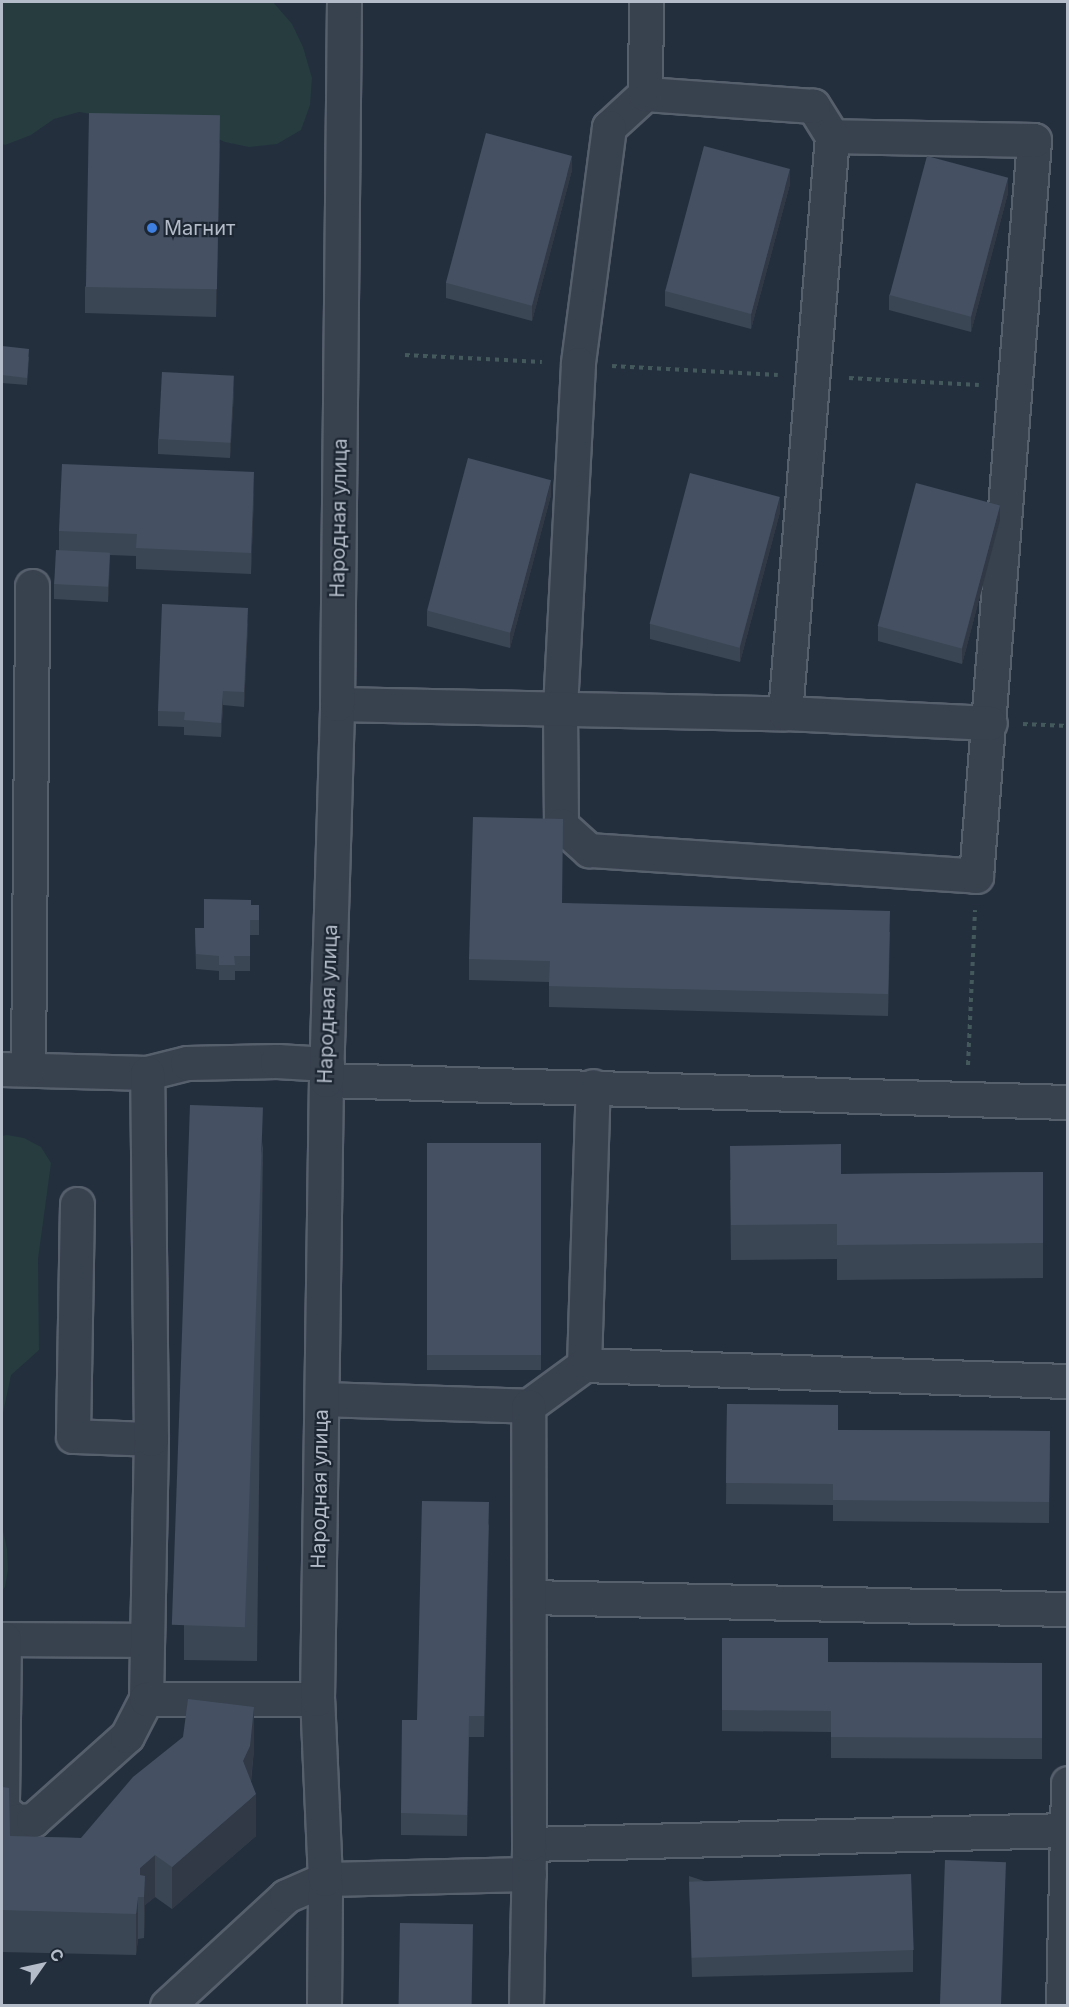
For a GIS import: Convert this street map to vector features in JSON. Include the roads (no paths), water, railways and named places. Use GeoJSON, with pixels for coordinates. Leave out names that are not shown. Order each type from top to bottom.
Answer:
{"type":"FeatureCollection","features":[{"type":"Feature","properties":{"kind":"street","name":"Народная улица"},"geometry":{"type":"LineString","coordinates":[[324,2006],[325,1879],[317,1699],[326,1072],[337,704],[344,2]]}},
{"type":"Feature","properties":{"kind":"street"},"geometry":{"type":"LineString","coordinates":[[645,94],[646,2]]}},
{"type":"Feature","properties":{"kind":"street"},"geometry":{"type":"LineString","coordinates":[[785,713],[832,136],[813,106],[645,94],[609,127],[578,364],[560,710],[561,825],[589,850],[976,876],[990,723],[1034,140],[832,136]]}},
{"type":"Feature","properties":{"kind":"street"},"geometry":{"type":"LineString","coordinates":[[32,586],[15,1069],[147,1073],[187,1063],[277,1061],[326,1072],[593,1086],[1068,1102]]}},
{"type":"Feature","properties":{"kind":"street"},"geometry":{"type":"LineString","coordinates":[[337,704],[785,713],[990,723]]}},
{"type":"Feature","properties":{"kind":"street"},"geometry":{"type":"LineString","coordinates":[[2,1809],[16,1821],[33,1820],[127,1736],[146,1699],[145,1640],[151,1439],[147,1073]]}},
{"type":"Feature","properties":{"kind":"street"},"geometry":{"type":"LineString","coordinates":[[584,1365],[593,1086]]}},
{"type":"Feature","properties":{"kind":"street"},"geometry":{"type":"LineString","coordinates":[[77,1204],[73,1436],[151,1439]]}},
{"type":"Feature","properties":{"kind":"street"},"geometry":{"type":"LineString","coordinates":[[322,1399],[528,1406],[584,1365],[1068,1381]]}},
{"type":"Feature","properties":{"kind":"street"},"geometry":{"type":"LineString","coordinates":[[526,2006],[529,1859],[528,1406]]}},
{"type":"Feature","properties":{"kind":"street"},"geometry":{"type":"LineString","coordinates":[[529,1597],[1068,1609]]}},
{"type":"Feature","properties":{"kind":"street"},"geometry":{"type":"LineString","coordinates":[[2,1801],[3,1639],[145,1640]]}},
{"type":"Feature","properties":{"kind":"street"},"geometry":{"type":"LineString","coordinates":[[146,1699],[317,1699]]}},
{"type":"Feature","properties":{"kind":"street"},"geometry":{"type":"LineString","coordinates":[[1063,2006],[1068,1782]]}},
{"type":"Feature","properties":{"kind":"street"},"geometry":{"type":"LineString","coordinates":[[167,2006],[286,1896],[325,1879],[529,1859],[1066,1830]]}},
{"type":"Feature","properties":{"kind":"place","name":"Магнит"},"geometry":{"type":"Point","coordinates":[152,228]}}]}
